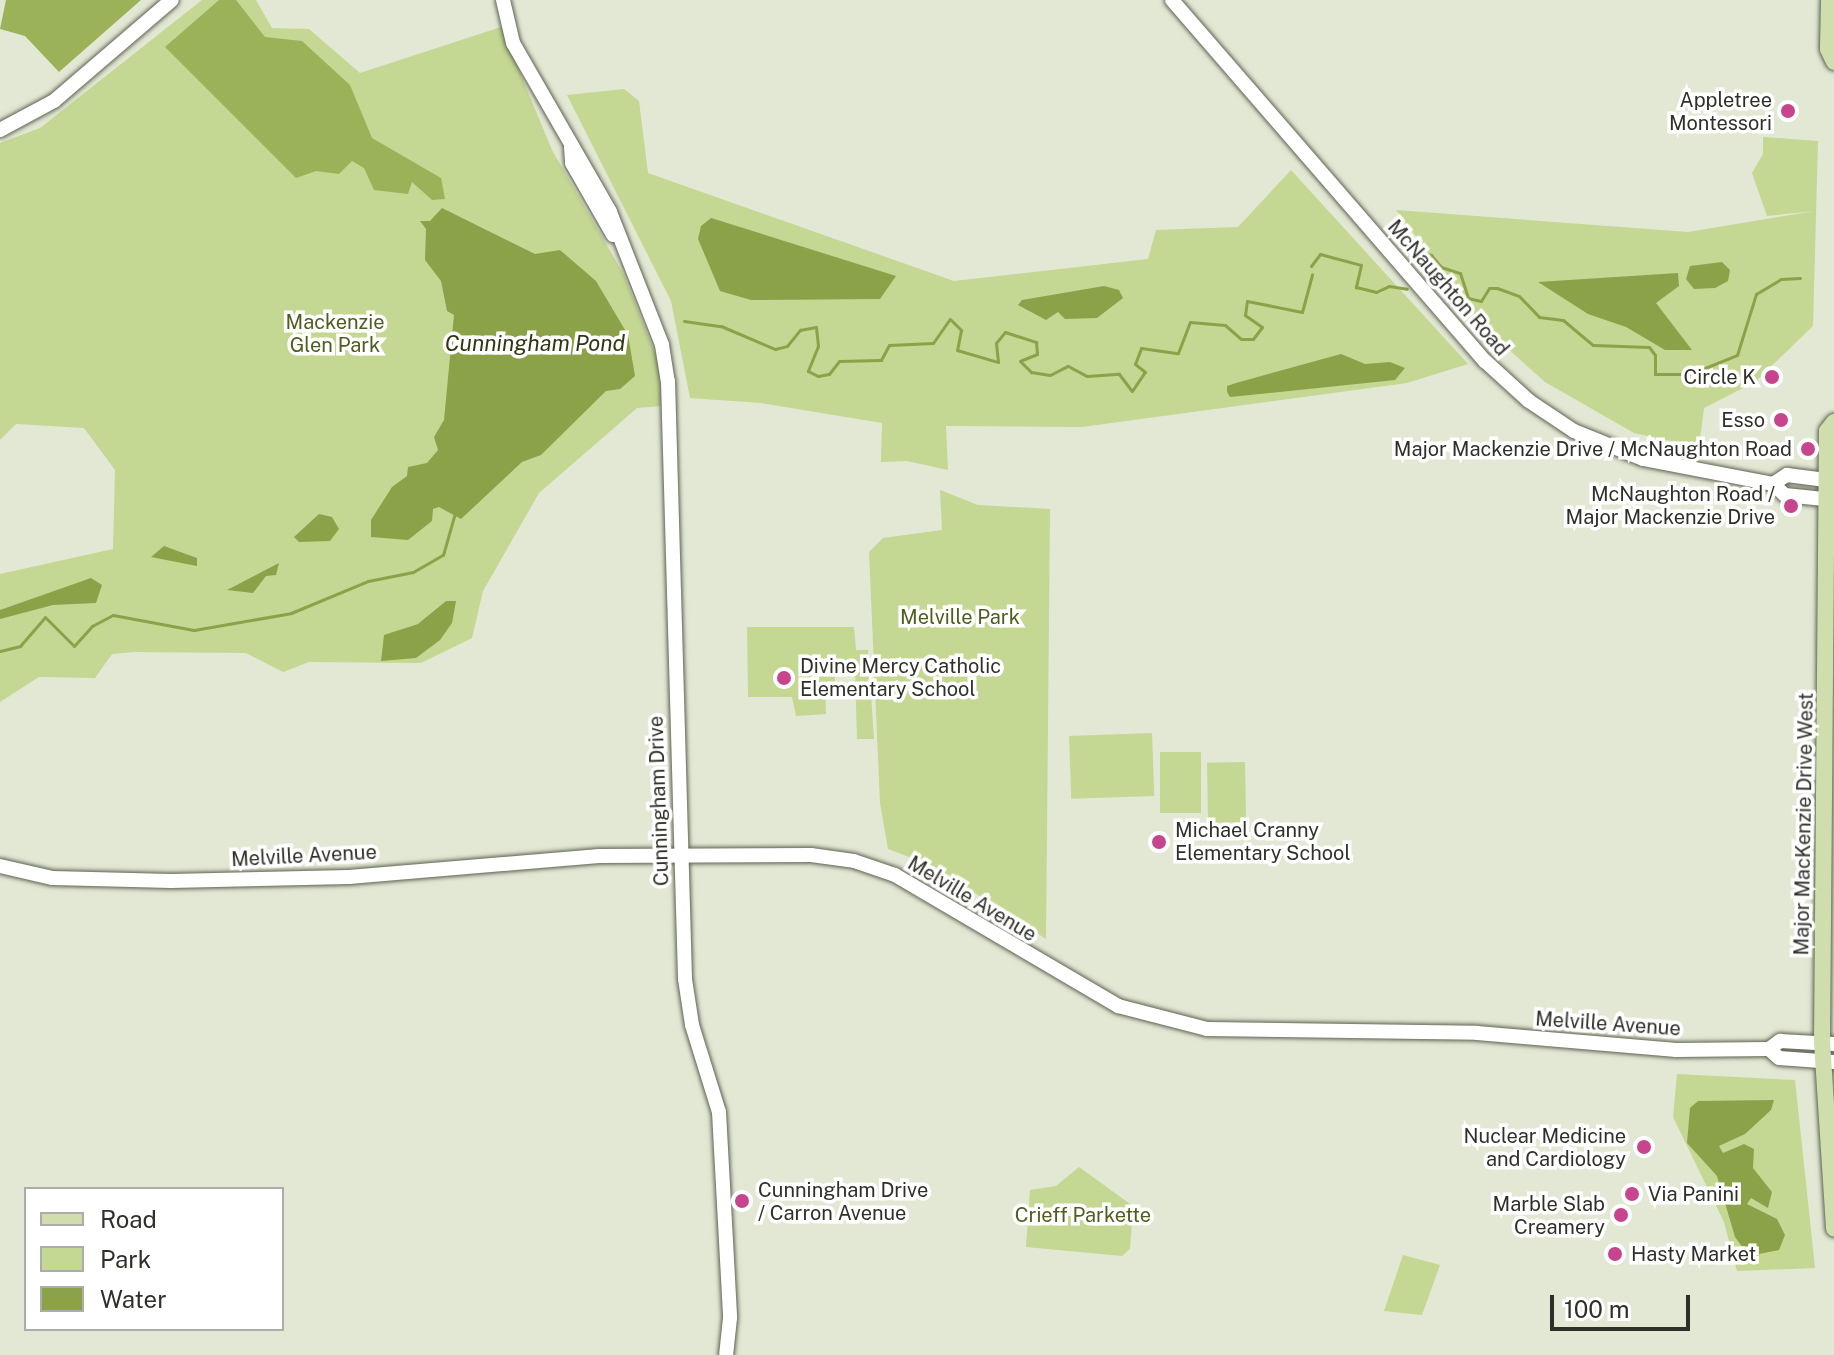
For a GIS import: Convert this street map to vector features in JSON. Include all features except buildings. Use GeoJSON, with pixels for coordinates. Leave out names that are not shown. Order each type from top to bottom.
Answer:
{"type":"FeatureCollection","features":[{"type":"Feature","properties":{"kind":"main road"},"geometry":{"type":"LineString","coordinates":[[1829,0],[1828,49],[1834,62]]}},
{"type":"Feature","properties":{"kind":"main road","name":"Major MacKenzie Drive West"},"geometry":{"type":"LineString","coordinates":[[1834,422],[1827,431],[1831,480],[1828,1062],[1834,1229]]}},
{"type":"Feature","properties":{"kind":"street"},"geometry":{"type":"LineString","coordinates":[[0,130],[54,101],[172,0]]}},
{"type":"Feature","properties":{"kind":"street","name":"Cunningham Drive"},"geometry":{"type":"LineString","coordinates":[[503,0],[513,43],[571,147],[572,163],[623,249],[662,345],[668,381],[680,854],[688,1007],[719,1112],[726,1180],[730,1318],[726,1355]]}},
{"type":"Feature","properties":{"kind":"street","name":"McNaughton Road"},"geometry":{"type":"LineString","coordinates":[[1172,0],[1505,382],[1574,431],[1618,450],[1671,466],[1773,484],[1785,495],[1831,500]]}},
{"type":"Feature","properties":{"kind":"street","name":"McNaughton Road"},"geometry":{"type":"LineString","coordinates":[[1773,484],[1787,475],[1831,480]]}},
{"type":"Feature","properties":{"kind":"street","name":"Melville Avenue"},"geometry":{"type":"LineString","coordinates":[[0,866],[52,878],[171,881],[349,877],[446,866],[680,854],[811,855],[854,861],[937,897],[1118,1006],[1207,1029],[1477,1033],[1676,1050],[1769,1049],[1780,1041],[1828,1043]]}},
{"type":"Feature","properties":{"kind":"street","name":"Melville Avenue"},"geometry":{"type":"LineString","coordinates":[[1769,1049],[1779,1058],[1828,1062]]}},
{"type":"Feature","properties":{"kind":"green space","name":"Mackenzie Glen Park"},"geometry":{"type":"Polygon","coordinates":[[[202,0],[256,0],[272,28],[309,29],[360,73],[501,27],[552,150],[624,275],[660,366],[661,406],[637,408],[539,493],[483,591],[472,638],[421,663],[309,662],[283,672],[246,653],[112,654],[95,678],[39,677],[0,702],[0,574],[113,549],[115,470],[84,428],[16,424],[0,440],[0,143],[40,128],[202,0]]]}},
{"type":"Feature","properties":{"kind":"green space"},"geometry":{"type":"Polygon","coordinates":[[[624,89],[639,101],[648,173],[954,281],[1148,259],[1156,230],[1238,227],[1291,170],[1468,364],[1407,383],[1082,427],[946,426],[948,470],[907,461],[881,462],[882,423],[761,403],[690,398],[671,301],[567,95],[624,89]]]}},
{"type":"Feature","properties":{"kind":"green space"},"geometry":{"type":"Polygon","coordinates":[[[1763,137],[1818,141],[1813,326],[1755,382],[1704,408],[1699,447],[1634,433],[1545,382],[1486,329],[1396,210],[1688,232],[1815,211],[1767,216],[1752,173],[1763,154],[1763,137]]]}},
{"type":"Feature","properties":{"kind":"green space","name":"Melville Park"},"geometry":{"type":"Polygon","coordinates":[[[940,490],[978,505],[1050,509],[1046,939],[933,866],[888,849],[880,803],[869,552],[883,538],[942,530],[940,490]]]}},
{"type":"Feature","properties":{"kind":"green space"},"geometry":{"type":"Polygon","coordinates":[[[747,627],[854,627],[856,650],[868,650],[874,739],[857,739],[855,670],[835,672],[835,686],[825,687],[826,714],[796,716],[792,697],[748,697],[747,627]]]}},
{"type":"Feature","properties":{"kind":"green space"},"geometry":{"type":"Polygon","coordinates":[[[1152,733],[1154,796],[1071,799],[1069,736],[1152,733]]]}},
{"type":"Feature","properties":{"kind":"green space"},"geometry":{"type":"Polygon","coordinates":[[[1160,752],[1201,752],[1201,813],[1160,813],[1160,752]]]}},
{"type":"Feature","properties":{"kind":"green space"},"geometry":{"type":"Polygon","coordinates":[[[1245,762],[1246,822],[1208,823],[1207,763],[1245,762]]]}},
{"type":"Feature","properties":{"kind":"green space"},"geometry":{"type":"Polygon","coordinates":[[[1677,1074],[1795,1080],[1815,1268],[1737,1271],[1724,1222],[1673,1117],[1677,1074]]]}},
{"type":"Feature","properties":{"kind":"green space","name":"Crieff Parkette"},"geometry":{"type":"Polygon","coordinates":[[[1079,1167],[1133,1206],[1130,1249],[1122,1256],[1026,1247],[1030,1190],[1056,1186],[1079,1167]]]}},
{"type":"Feature","properties":{"kind":"green space"},"geometry":{"type":"Polygon","coordinates":[[[1403,1255],[1440,1265],[1422,1315],[1384,1311],[1403,1255]]]}},
{"type":"Feature","properties":{"kind":"shaded area"},"geometry":{"type":"Polygon","coordinates":[[[6,0],[141,0],[59,72],[25,36],[0,29],[6,0]]]}},
{"type":"Feature","properties":{"kind":"shaded area"},"geometry":{"type":"Polygon","coordinates":[[[219,0],[236,0],[265,37],[302,41],[350,85],[372,138],[441,178],[445,199],[432,200],[412,182],[408,194],[374,190],[364,168],[352,161],[339,174],[316,171],[296,178],[165,47],[219,0]]]}},
{"type":"Feature","properties":{"kind":"water","name":"Cunningham Pond"},"geometry":{"type":"Polygon","coordinates":[[[442,208],[535,254],[560,250],[596,281],[628,335],[635,376],[620,389],[606,391],[541,455],[522,462],[461,519],[439,507],[433,509],[432,521],[408,540],[371,537],[371,520],[392,487],[407,476],[408,467],[427,463],[438,450],[434,437],[444,420],[454,315],[447,311],[441,281],[425,260],[426,229],[420,221],[430,221],[442,208]]]}},
{"type":"Feature","properties":{"kind":"water"},"geometry":{"type":"Polygon","coordinates":[[[711,218],[896,276],[880,299],[751,300],[720,291],[698,239],[701,226],[711,218]]]}},
{"type":"Feature","properties":{"kind":"water"},"geometry":{"type":"Polygon","coordinates":[[[1722,262],[1730,270],[1728,281],[1715,288],[1694,289],[1686,279],[1690,266],[1722,262]]]}},
{"type":"Feature","properties":{"kind":"water"},"geometry":{"type":"Polygon","coordinates":[[[1678,273],[1679,286],[1656,303],[1692,350],[1665,350],[1626,327],[1588,314],[1538,282],[1678,273]]]}},
{"type":"Feature","properties":{"kind":"water"},"geometry":{"type":"Polygon","coordinates":[[[1104,286],[1119,290],[1123,298],[1097,318],[1065,319],[1058,312],[1046,320],[1018,305],[1022,300],[1104,286]]]}},
{"type":"Feature","properties":{"kind":"water"},"geometry":{"type":"Polygon","coordinates":[[[1341,354],[1365,364],[1390,362],[1405,368],[1395,380],[1230,397],[1227,392],[1227,386],[1236,383],[1341,354]]]}},
{"type":"Feature","properties":{"kind":"water"},"geometry":{"type":"Polygon","coordinates":[[[319,514],[332,517],[339,529],[330,541],[299,542],[294,537],[319,514]]]}},
{"type":"Feature","properties":{"kind":"water"},"geometry":{"type":"Polygon","coordinates":[[[164,546],[197,558],[197,566],[151,557],[164,546]]]}},
{"type":"Feature","properties":{"kind":"water"},"geometry":{"type":"Polygon","coordinates":[[[279,563],[276,575],[266,576],[253,593],[227,590],[279,563]]]}},
{"type":"Feature","properties":{"kind":"water"},"geometry":{"type":"Polygon","coordinates":[[[91,578],[102,585],[96,603],[53,605],[0,619],[0,610],[91,578]]]}},
{"type":"Feature","properties":{"kind":"water"},"geometry":{"type":"Polygon","coordinates":[[[446,601],[456,601],[452,623],[440,640],[416,658],[381,661],[384,635],[418,624],[446,601]]]}},
{"type":"Feature","properties":{"kind":"water"},"geometry":{"type":"Polygon","coordinates":[[[1774,1100],[1771,1110],[1745,1134],[1719,1146],[1723,1153],[1744,1144],[1754,1149],[1753,1168],[1772,1192],[1768,1208],[1751,1198],[1747,1204],[1777,1219],[1785,1235],[1779,1250],[1749,1256],[1735,1237],[1717,1176],[1687,1143],[1690,1108],[1698,1101],[1774,1100]]]}},
{"type":"Feature","properties":{"kind":"waterway"},"geometry":{"type":"LineString","coordinates":[[1410,250],[1431,255],[1441,267],[1460,273],[1468,298],[1481,301],[1489,288],[1497,288],[1519,296],[1539,317],[1563,320],[1593,345],[1649,347],[1655,355],[1655,374],[1690,374],[1737,355],[1756,294],[1781,279],[1800,278]]}},
{"type":"Feature","properties":{"kind":"waterway"},"geometry":{"type":"LineString","coordinates":[[1311,266],[1320,254],[1361,265],[1356,287],[1376,292],[1389,286],[1407,289]]}},
{"type":"Feature","properties":{"kind":"waterway"},"geometry":{"type":"LineString","coordinates":[[684,321],[721,326],[775,349],[787,346],[800,330],[816,327],[818,346],[808,371],[818,376],[829,374],[839,361],[881,360],[889,345],[933,343],[950,319],[961,330],[957,350],[998,362],[996,343],[1005,332],[1036,342],[1037,354],[1020,361],[1031,372],[1050,375],[1068,366],[1087,376],[1119,374],[1132,391],[1145,372],[1135,364],[1141,348],[1178,353],[1190,322],[1225,325],[1241,339],[1253,339],[1262,327],[1245,315],[1247,301],[1302,312],[1312,274]]}},
{"type":"Feature","properties":{"kind":"waterway"},"geometry":{"type":"LineString","coordinates":[[0,651],[20,646],[45,617],[74,646],[92,626],[113,615],[194,630],[291,613],[368,581],[413,572],[443,555],[455,513]]}},
{"type":"Feature","properties":{"kind":"place","name":"Appletree Montessori"},"geometry":{"type":"Point","coordinates":[1788,111]}},
{"type":"Feature","properties":{"kind":"place","name":"Circle K"},"geometry":{"type":"Point","coordinates":[1772,377]}},
{"type":"Feature","properties":{"kind":"place","name":"Esso"},"geometry":{"type":"Point","coordinates":[1781,420]}},
{"type":"Feature","properties":{"kind":"place","name":"Major Mackenzie Drive / McNaughton Road"},"geometry":{"type":"Point","coordinates":[1808,449]}},
{"type":"Feature","properties":{"kind":"place","name":"McNaughton Road / Major Mackenzie Drive"},"geometry":{"type":"Point","coordinates":[1791,506]}},
{"type":"Feature","properties":{"kind":"place","name":"Divine Mercy Catholic Elementary School"},"geometry":{"type":"Point","coordinates":[784,678]}},
{"type":"Feature","properties":{"kind":"place","name":"Michael Cranny Elementary School"},"geometry":{"type":"Point","coordinates":[1159,842]}},
{"type":"Feature","properties":{"kind":"place","name":"Nuclear Medicine and Cardiology"},"geometry":{"type":"Point","coordinates":[1644,1147]}},
{"type":"Feature","properties":{"kind":"place","name":"Via Panini"},"geometry":{"type":"Point","coordinates":[1632,1194]}},
{"type":"Feature","properties":{"kind":"place","name":"Cunningham Drive / Carron Avenue"},"geometry":{"type":"Point","coordinates":[742,1201]}},
{"type":"Feature","properties":{"kind":"place","name":"Marble Slab Creamery"},"geometry":{"type":"Point","coordinates":[1621,1215]}},
{"type":"Feature","properties":{"kind":"place","name":"Hasty Market"},"geometry":{"type":"Point","coordinates":[1615,1254]}}]}
